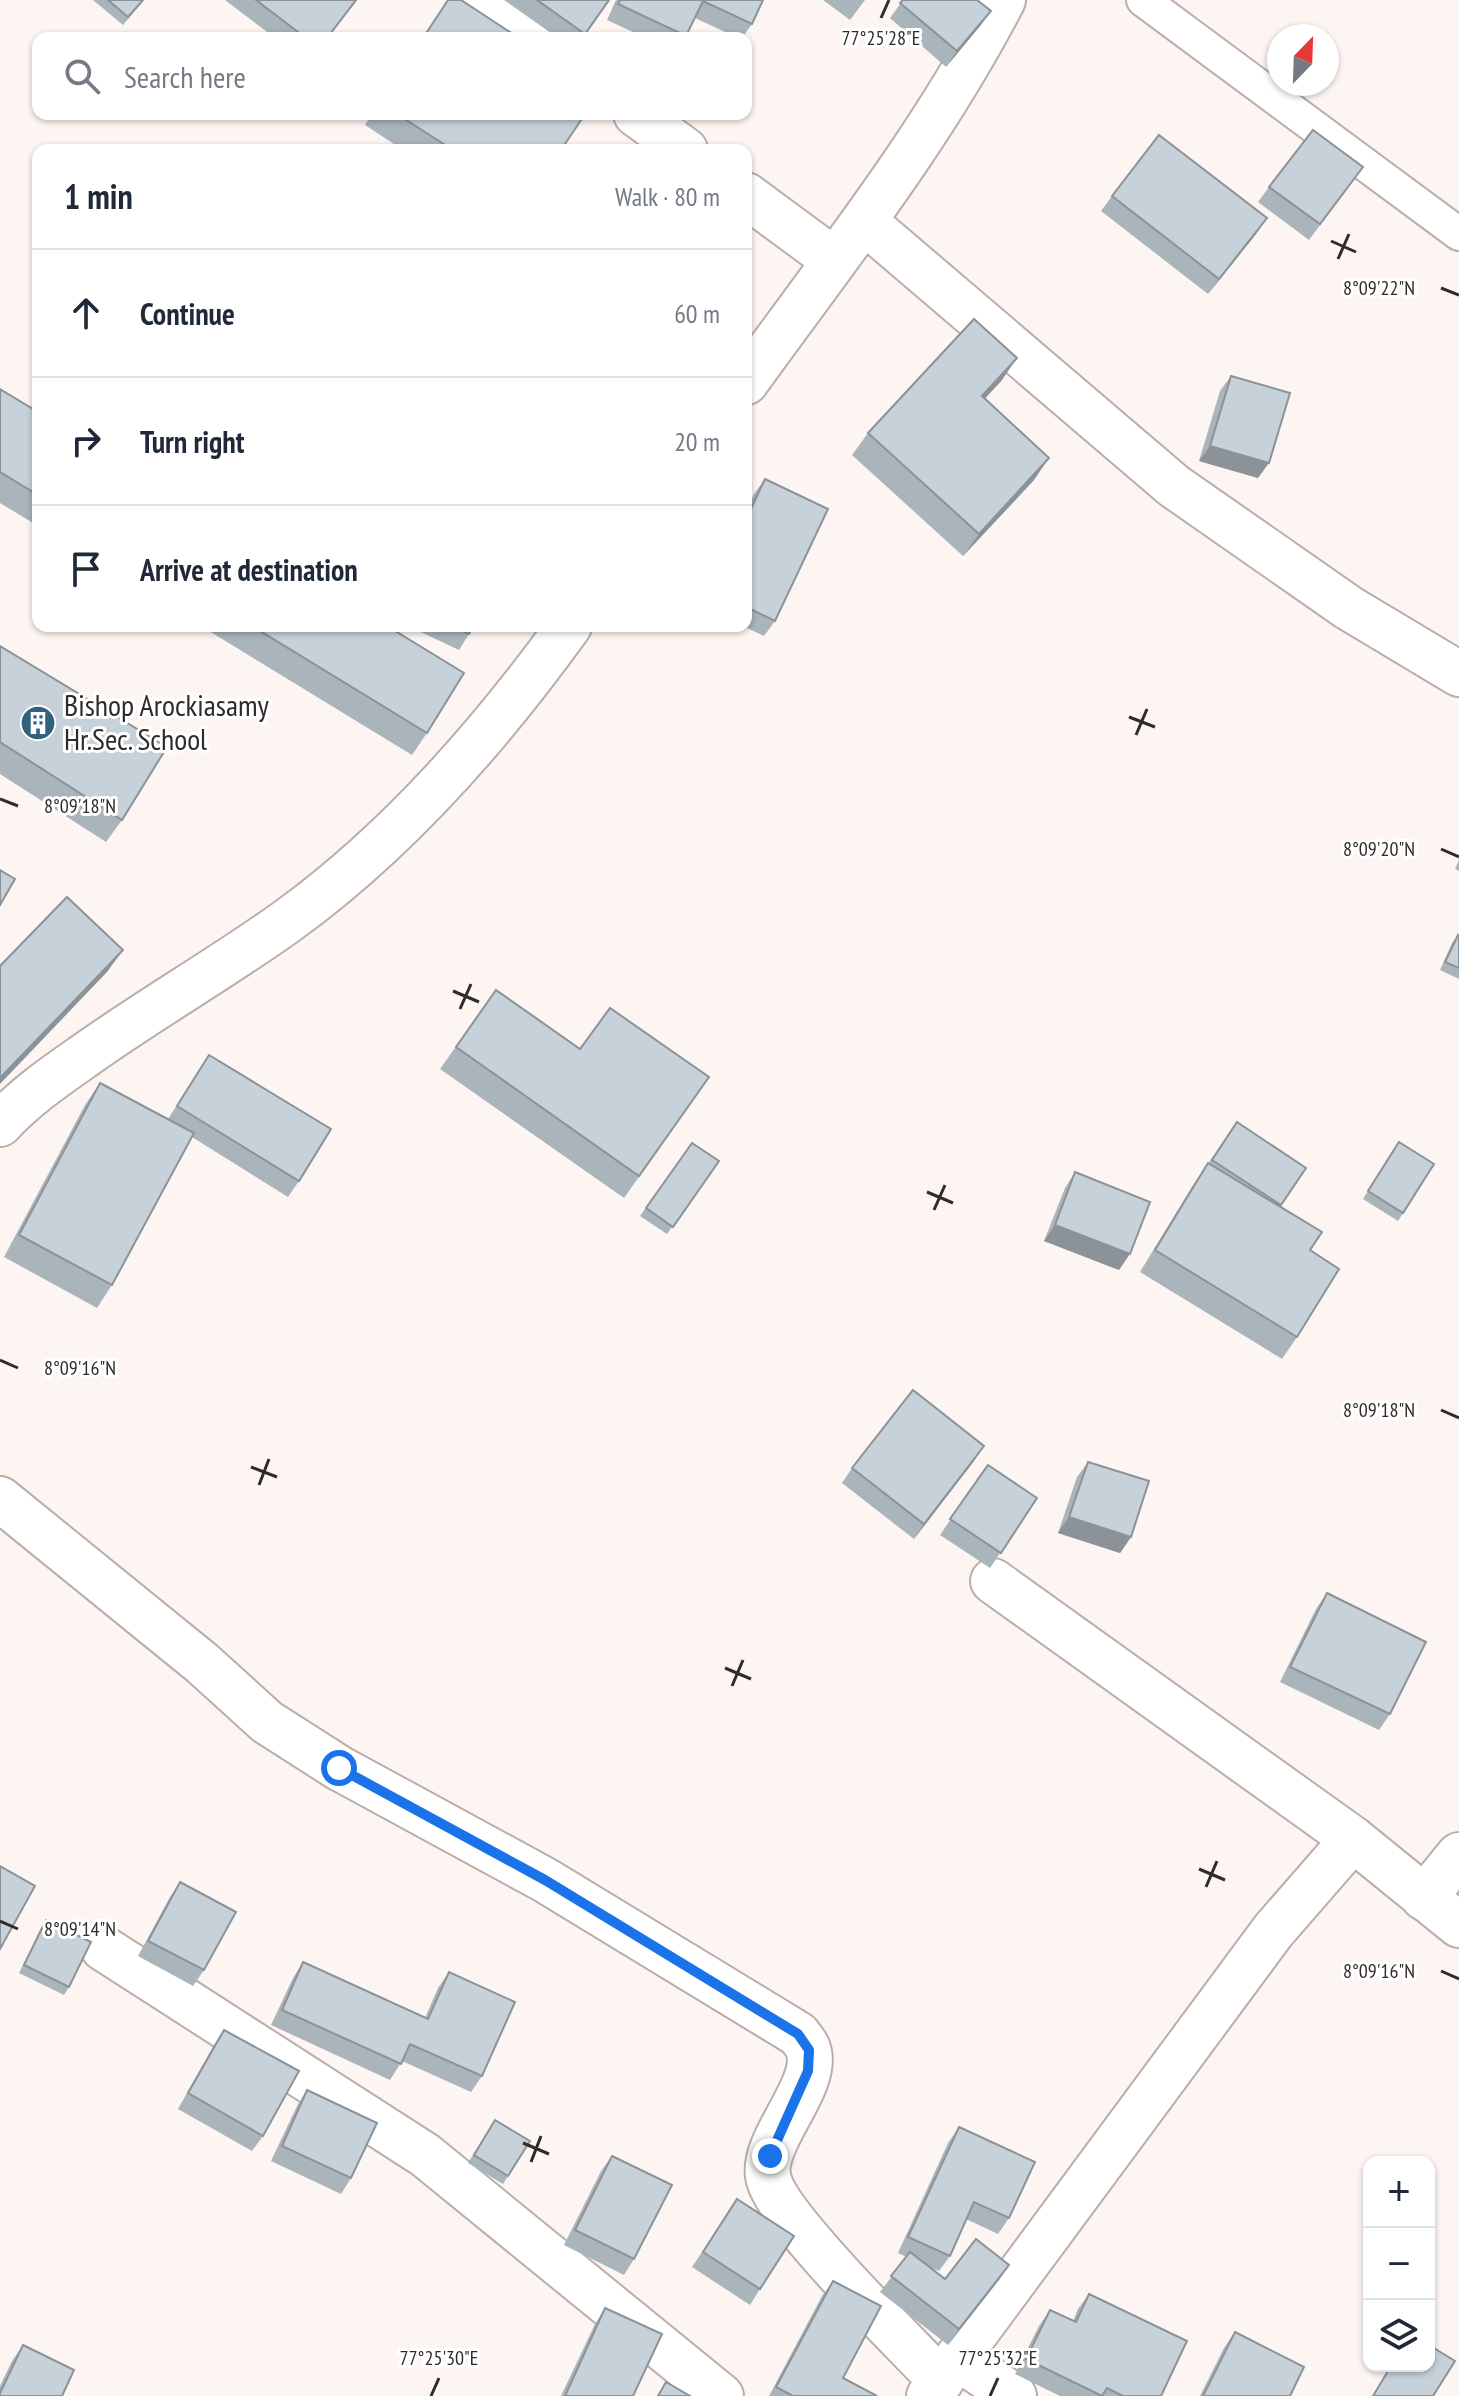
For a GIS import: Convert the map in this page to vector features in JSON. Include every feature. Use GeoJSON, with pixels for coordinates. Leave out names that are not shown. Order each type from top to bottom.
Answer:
{"type":"FeatureCollection","features":[{"type":"Feature","properties":{"kind":"street"},"geometry":{"type":"LineString","coordinates":[[481,0],[524,32]]}},
{"type":"Feature","properties":{"kind":"street"},"geometry":{"type":"LineString","coordinates":[[752,374],[834,260],[866,223],[971,62],[1003,0]]}},
{"type":"Feature","properties":{"kind":"street"},"geometry":{"type":"LineString","coordinates":[[644,120],[677,144]]}},
{"type":"Feature","properties":{"kind":"street"},"geometry":{"type":"LineString","coordinates":[[752,199],[834,260]]}},
{"type":"Feature","properties":{"kind":"street"},"geometry":{"type":"LineString","coordinates":[[866,223],[1174,486],[1349,608],[1459,674]]}},
{"type":"Feature","properties":{"kind":"street"},"geometry":{"type":"LineString","coordinates":[[0,1124],[21,1101],[130,1023],[287,921],[408,822],[537,670],[565,632]]}},
{"type":"Feature","properties":{"kind":"street"},"geometry":{"type":"LineString","coordinates":[[0,1499],[202,1663],[267,1722],[339,1768],[545,1880],[798,2034],[809,2050],[808,2071],[770,2156],[767,2174],[775,2195],[798,2228],[943,2378],[1014,2396]]}},
{"type":"Feature","properties":{"kind":"street"},"geometry":{"type":"LineString","coordinates":[[993,1581],[1353,1839],[1459,1925]]}},
{"type":"Feature","properties":{"kind":"street"},"geometry":{"type":"LineString","coordinates":[[943,2378],[1273,1931],[1353,1839]]}},
{"type":"Feature","properties":{"kind":"street"},"geometry":{"type":"LineString","coordinates":[[1424,1898],[1459,1855]]}},
{"type":"Feature","properties":{"kind":"street"},"geometry":{"type":"LineString","coordinates":[[103,1948],[425,2155],[721,2396]]}},
{"type":"Feature","properties":{"kind":"lane"},"geometry":{"type":"LineString","coordinates":[[1143,0],[1459,234]]}},
{"type":"Feature","properties":{"kind":"building"},"geometry":{"type":"Polygon","coordinates":[[[108,0],[143,0],[128,17],[108,0]]]}},
{"type":"Feature","properties":{"kind":"building"},"geometry":{"type":"Polygon","coordinates":[[[256,0],[356,0],[332,32],[298,32],[256,0]]]}},
{"type":"Feature","properties":{"kind":"building"},"geometry":{"type":"Polygon","coordinates":[[[448,0],[461,0],[510,32],[427,32],[448,0]]]}},
{"type":"Feature","properties":{"kind":"building"},"geometry":{"type":"Polygon","coordinates":[[[537,0],[609,0],[586,32],[537,0]]]}},
{"type":"Feature","properties":{"kind":"building"},"geometry":{"type":"Polygon","coordinates":[[[620,0],[763,0],[752,24],[703,1],[688,32],[678,32],[618,4],[620,0]]]}},
{"type":"Feature","properties":{"kind":"building"},"geometry":{"type":"Polygon","coordinates":[[[903,0],[977,0],[991,11],[957,51],[900,3],[903,0]]]}},
{"type":"Feature","properties":{"kind":"building"},"geometry":{"type":"Polygon","coordinates":[[[406,120],[581,120],[565,144],[444,144],[406,120]]]}},
{"type":"Feature","properties":{"kind":"building"},"geometry":{"type":"Polygon","coordinates":[[[1313,130],[1363,167],[1320,224],[1269,187],[1313,130]]]}},
{"type":"Feature","properties":{"kind":"building"},"geometry":{"type":"Polygon","coordinates":[[[1159,135],[1267,218],[1219,279],[1112,196],[1159,135]]]}},
{"type":"Feature","properties":{"kind":"building"},"geometry":{"type":"Polygon","coordinates":[[[974,319],[1017,358],[982,396],[1049,458],[979,534],[868,433],[974,319]]]}},
{"type":"Feature","properties":{"kind":"building"},"geometry":{"type":"Polygon","coordinates":[[[1231,376],[1290,393],[1269,463],[1210,446],[1231,376]]]}},
{"type":"Feature","properties":{"kind":"building"},"geometry":{"type":"Polygon","coordinates":[[[0,389],[32,408],[32,491],[0,472],[0,389]]]}},
{"type":"Feature","properties":{"kind":"building"},"geometry":{"type":"Polygon","coordinates":[[[765,479],[828,509],[775,621],[752,610],[752,506],[765,479]]]}},
{"type":"Feature","properties":{"kind":"building"},"geometry":{"type":"Polygon","coordinates":[[[262,632],[397,632],[464,673],[427,733],[262,632]]]}},
{"type":"Feature","properties":{"kind":"building","name":"Bishop Arockiasamy Hr.Sec. School"},"geometry":{"type":"Polygon","coordinates":[[[0,646],[167,747],[122,820],[0,742],[0,646]]]}},
{"type":"Feature","properties":{"kind":"building"},"geometry":{"type":"Polygon","coordinates":[[[0,870],[15,879],[0,905],[0,870]]]}},
{"type":"Feature","properties":{"kind":"building"},"geometry":{"type":"Polygon","coordinates":[[[67,897],[123,950],[0,1078],[0,966],[67,897]]]}},
{"type":"Feature","properties":{"kind":"building"},"geometry":{"type":"Polygon","coordinates":[[[1459,936],[1459,968],[1445,962],[1459,936]]]}},
{"type":"Feature","properties":{"kind":"building"},"geometry":{"type":"Polygon","coordinates":[[[496,990],[580,1049],[610,1008],[709,1077],[639,1176],[456,1047],[496,990]]]}},
{"type":"Feature","properties":{"kind":"building"},"geometry":{"type":"Polygon","coordinates":[[[209,1055],[331,1129],[299,1181],[177,1106],[209,1055]]]}},
{"type":"Feature","properties":{"kind":"building"},"geometry":{"type":"Polygon","coordinates":[[[100,1083],[194,1133],[112,1285],[19,1235],[100,1083]]]}},
{"type":"Feature","properties":{"kind":"building"},"geometry":{"type":"Polygon","coordinates":[[[1237,1122],[1306,1168],[1281,1205],[1212,1160],[1237,1122]]]}},
{"type":"Feature","properties":{"kind":"building"},"geometry":{"type":"Polygon","coordinates":[[[1399,1142],[1434,1164],[1403,1213],[1368,1191],[1399,1142]]]}},
{"type":"Feature","properties":{"kind":"building"},"geometry":{"type":"Polygon","coordinates":[[[692,1143],[719,1161],[673,1227],[646,1208],[692,1143]]]}},
{"type":"Feature","properties":{"kind":"building"},"geometry":{"type":"Polygon","coordinates":[[[1208,1163],[1322,1232],[1310,1250],[1339,1269],[1297,1337],[1155,1250],[1208,1163]]]}},
{"type":"Feature","properties":{"kind":"building"},"geometry":{"type":"Polygon","coordinates":[[[1075,1172],[1150,1202],[1130,1254],[1055,1225],[1075,1172]]]}},
{"type":"Feature","properties":{"kind":"building"},"geometry":{"type":"Polygon","coordinates":[[[913,1390],[984,1446],[924,1524],[852,1468],[913,1390]]]}},
{"type":"Feature","properties":{"kind":"building"},"geometry":{"type":"Polygon","coordinates":[[[1088,1462],[1149,1481],[1131,1537],[1069,1517],[1088,1462]]]}},
{"type":"Feature","properties":{"kind":"building"},"geometry":{"type":"Polygon","coordinates":[[[988,1465],[1037,1498],[1001,1553],[950,1519],[988,1465]]]}},
{"type":"Feature","properties":{"kind":"building"},"geometry":{"type":"Polygon","coordinates":[[[1327,1593],[1426,1642],[1390,1714],[1290,1667],[1327,1593]]]}},
{"type":"Feature","properties":{"kind":"building"},"geometry":{"type":"Polygon","coordinates":[[[0,1866],[35,1886],[0,1949],[0,1866]]]}},
{"type":"Feature","properties":{"kind":"building"},"geometry":{"type":"Polygon","coordinates":[[[180,1882],[236,1912],[204,1970],[148,1941],[180,1882]]]}},
{"type":"Feature","properties":{"kind":"building"},"geometry":{"type":"Polygon","coordinates":[[[46,1920],[91,1942],[69,1987],[24,1965],[46,1920]]]}},
{"type":"Feature","properties":{"kind":"building"},"geometry":{"type":"Polygon","coordinates":[[[303,1962],[428,2019],[449,1972],[515,2002],[482,2076],[410,2044],[401,2064],[282,2010],[303,1962]]]}},
{"type":"Feature","properties":{"kind":"building"},"geometry":{"type":"Polygon","coordinates":[[[224,2030],[299,2071],[263,2136],[188,2093],[224,2030]]]}},
{"type":"Feature","properties":{"kind":"building"},"geometry":{"type":"Polygon","coordinates":[[[307,2090],[377,2123],[351,2178],[282,2146],[307,2090]]]}},
{"type":"Feature","properties":{"kind":"building"},"geometry":{"type":"Polygon","coordinates":[[[495,2120],[530,2141],[508,2176],[474,2155],[495,2120]]]}},
{"type":"Feature","properties":{"kind":"building"},"geometry":{"type":"Polygon","coordinates":[[[959,2127],[1035,2162],[1009,2218],[974,2202],[950,2256],[908,2237],[959,2127]]]}},
{"type":"Feature","properties":{"kind":"building"},"geometry":{"type":"Polygon","coordinates":[[[612,2156],[672,2185],[634,2259],[575,2230],[612,2156]]]}},
{"type":"Feature","properties":{"kind":"building"},"geometry":{"type":"Polygon","coordinates":[[[737,2199],[794,2236],[760,2289],[703,2252],[737,2199]]]}},
{"type":"Feature","properties":{"kind":"building"},"geometry":{"type":"Polygon","coordinates":[[[976,2239],[1009,2265],[959,2329],[891,2276],[910,2252],[945,2279],[976,2239]]]}},
{"type":"Feature","properties":{"kind":"building"},"geometry":{"type":"Polygon","coordinates":[[[833,2281],[881,2306],[843,2378],[877,2396],[793,2396],[776,2387],[833,2281]]]}},
{"type":"Feature","properties":{"kind":"building"},"geometry":{"type":"Polygon","coordinates":[[[1089,2294],[1187,2341],[1161,2396],[1123,2396],[1107,2388],[1102,2396],[1026,2359],[1050,2310],[1076,2322],[1089,2294]]]}},
{"type":"Feature","properties":{"kind":"building"},"geometry":{"type":"Polygon","coordinates":[[[605,2308],[662,2334],[633,2396],[565,2396],[605,2308]]]}},
{"type":"Feature","properties":{"kind":"building"},"geometry":{"type":"Polygon","coordinates":[[[1235,2332],[1304,2367],[1290,2396],[1203,2396],[1235,2332]]]}},
{"type":"Feature","properties":{"kind":"building"},"geometry":{"type":"Polygon","coordinates":[[[23,2345],[74,2370],[62,2396],[0,2396],[23,2345]]]}},
{"type":"Feature","properties":{"kind":"building"},"geometry":{"type":"Polygon","coordinates":[[[1435,2349],[1455,2361],[1433,2396],[1373,2396],[1387,2372],[1435,2372],[1435,2349]]]}},
{"type":"Feature","properties":{"kind":"building"},"geometry":{"type":"Polygon","coordinates":[[[666,2382],[690,2396],[658,2396],[666,2382]]]}},
{"type":"Feature","properties":{"kind":"place","name":"Bishop Arockiasamy Hr.Sec. School"},"geometry":{"type":"Point","coordinates":[38,723]}},
{"type":"Feature","properties":{"kind":"route"},"geometry":{"type":"LineString","coordinates":[[339,1768],[545,1880],[798,2034],[809,2050],[808,2071],[770,2156]]}}]}
